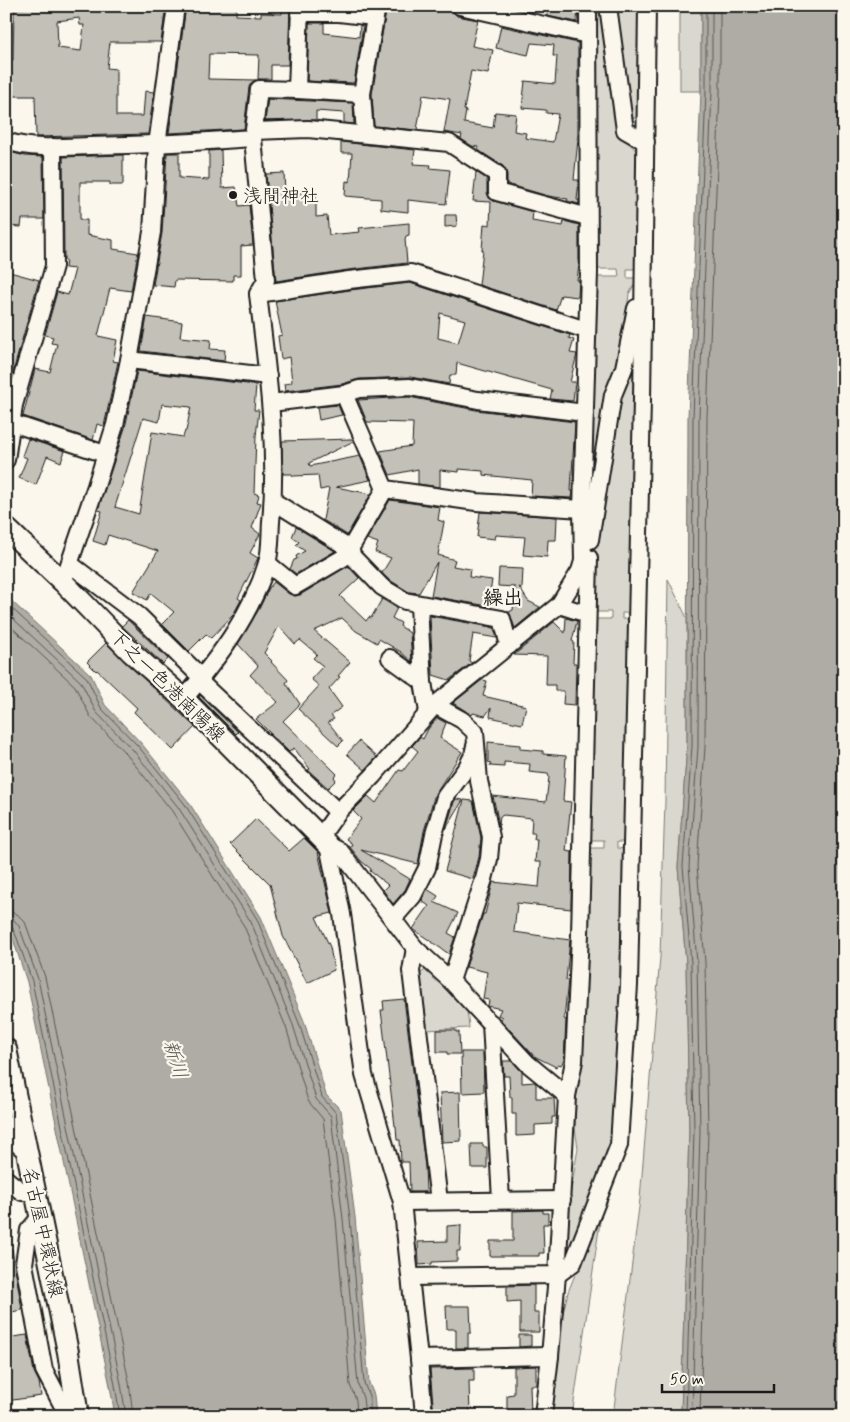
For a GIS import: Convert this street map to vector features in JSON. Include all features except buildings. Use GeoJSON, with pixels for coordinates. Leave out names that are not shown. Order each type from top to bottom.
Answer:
{"type":"FeatureCollection","features":[{"type":"Feature","properties":{"kind":"main road","name":"下之一色港南陽線"},"geometry":{"type":"LineString","coordinates":[[6,528],[67,573],[132,652],[184,699],[324,841]]}},
{"type":"Feature","properties":{"kind":"main road","name":"名古屋中環状線"},"geometry":{"type":"LineString","coordinates":[[6,1049],[68,1352],[78,1415]]}},
{"type":"Feature","properties":{"kind":"street"},"geometry":{"type":"LineString","coordinates":[[176,6],[156,145],[152,232],[129,360],[115,425],[67,573],[139,616],[338,812]]}},
{"type":"Feature","properties":{"kind":"street"},"geometry":{"type":"LineString","coordinates":[[460,6],[588,35]]}},
{"type":"Feature","properties":{"kind":"street"},"geometry":{"type":"LineString","coordinates":[[583,561],[582,509],[589,272],[588,6]]}},
{"type":"Feature","properties":{"kind":"street"},"geometry":{"type":"LineString","coordinates":[[608,6],[625,130],[646,142]]}},
{"type":"Feature","properties":{"kind":"street"},"geometry":{"type":"LineString","coordinates":[[411,1277],[557,1275],[573,1263],[620,1145],[632,902],[647,6]]}},
{"type":"Feature","properties":{"kind":"street"},"geometry":{"type":"LineString","coordinates":[[297,90],[299,10],[339,9],[376,12],[362,94],[365,133]]}},
{"type":"Feature","properties":{"kind":"street"},"geometry":{"type":"LineString","coordinates":[[184,699],[234,633],[254,599],[267,563],[273,500],[271,402],[258,294],[266,280],[254,134],[259,89],[362,94]]}},
{"type":"Feature","properties":{"kind":"street"},"geometry":{"type":"LineString","coordinates":[[6,141],[20,146],[53,147],[156,145],[308,128],[449,143],[498,174],[497,192],[588,217]]}},
{"type":"Feature","properties":{"kind":"street"},"geometry":{"type":"LineString","coordinates":[[6,460],[14,405],[54,266],[53,147]]}},
{"type":"Feature","properties":{"kind":"street"},"geometry":{"type":"LineString","coordinates":[[258,294],[411,272],[586,330]]}},
{"type":"Feature","properties":{"kind":"street"},"geometry":{"type":"LineString","coordinates":[[543,1416],[557,1275],[566,1096],[574,1061],[580,944],[590,543],[613,395],[624,368],[635,309],[643,298]]}},
{"type":"Feature","properties":{"kind":"street"},"geometry":{"type":"LineString","coordinates":[[129,360],[268,376]]}},
{"type":"Feature","properties":{"kind":"street"},"geometry":{"type":"LineString","coordinates":[[271,402],[344,394],[359,389],[410,387],[478,400],[585,413]]}},
{"type":"Feature","properties":{"kind":"street"},"geometry":{"type":"LineString","coordinates":[[344,394],[386,489]]}},
{"type":"Feature","properties":{"kind":"street"},"geometry":{"type":"LineString","coordinates":[[12,423],[105,454]]}},
{"type":"Feature","properties":{"kind":"street"},"geometry":{"type":"LineString","coordinates":[[386,489],[476,502],[582,509]]}},
{"type":"Feature","properties":{"kind":"street"},"geometry":{"type":"LineString","coordinates":[[267,563],[295,586],[343,558],[386,489]]}},
{"type":"Feature","properties":{"kind":"street"},"geometry":{"type":"LineString","coordinates":[[273,500],[350,549],[353,557],[382,587],[405,601],[502,619],[509,646]]}},
{"type":"Feature","properties":{"kind":"street"},"geometry":{"type":"LineString","coordinates":[[424,1416],[420,1358],[402,1202],[364,1075],[342,914],[324,841],[338,812],[373,776],[431,709],[559,605],[580,571],[590,543]]}},
{"type":"Feature","properties":{"kind":"street"},"geometry":{"type":"LineString","coordinates":[[419,605],[423,682],[431,709]]}},
{"type":"Feature","properties":{"kind":"street"},"geometry":{"type":"LineString","coordinates":[[559,605],[587,614]]}},
{"type":"Feature","properties":{"kind":"street"},"geometry":{"type":"LineString","coordinates":[[390,658],[423,682]]}},
{"type":"Feature","properties":{"kind":"street"},"geometry":{"type":"LineString","coordinates":[[431,709],[462,720],[475,732],[480,781],[491,837],[489,859],[484,879],[451,981]]}},
{"type":"Feature","properties":{"kind":"street"},"geometry":{"type":"LineString","coordinates":[[393,919],[413,896],[427,868],[434,834],[445,797],[467,767],[473,755],[476,739]]}},
{"type":"Feature","properties":{"kind":"street"},"geometry":{"type":"LineString","coordinates":[[324,841],[340,851],[414,948],[451,981],[527,1063],[566,1096]]}},
{"type":"Feature","properties":{"kind":"street"},"geometry":{"type":"LineString","coordinates":[[414,948],[411,971],[439,1201]]}},
{"type":"Feature","properties":{"kind":"street"},"geometry":{"type":"LineString","coordinates":[[491,1024],[501,1200]]}},
{"type":"Feature","properties":{"kind":"street"},"geometry":{"type":"LineString","coordinates":[[6,1124],[10,1138],[28,1153]]}},
{"type":"Feature","properties":{"kind":"street"},"geometry":{"type":"LineString","coordinates":[[6,1179],[22,1192],[36,1193]]}},
{"type":"Feature","properties":{"kind":"street"},"geometry":{"type":"LineString","coordinates":[[402,1202],[562,1200]]}},
{"type":"Feature","properties":{"kind":"street"},"geometry":{"type":"LineString","coordinates":[[40,1216],[29,1230],[24,1264],[44,1370],[67,1414],[78,1415]]}},
{"type":"Feature","properties":{"kind":"street"},"geometry":{"type":"LineString","coordinates":[[420,1358],[550,1356]]}},
{"type":"Feature","properties":{"kind":"shaded area"},"geometry":{"type":"Polygon","coordinates":[[[595,6],[603,6],[619,132],[640,155],[637,269],[627,269],[627,278],[637,278],[637,280],[629,294],[620,367],[588,518],[595,277],[619,277],[618,269],[595,269],[595,6]]]}},
{"type":"Feature","properties":{"kind":"shaded area"},"geometry":{"type":"Polygon","coordinates":[[[613,6],[642,6],[642,118],[628,118],[613,6]]]}},
{"type":"Feature","properties":{"kind":"shaded area"},"geometry":{"type":"Polygon","coordinates":[[[680,6],[701,6],[701,91],[680,91],[680,6]]]}},
{"type":"Feature","properties":{"kind":"shaded area"},"geometry":{"type":"Polygon","coordinates":[[[636,320],[631,613],[622,613],[622,619],[631,619],[626,842],[617,842],[617,848],[626,849],[622,979],[610,1146],[570,1257],[566,1256],[567,1215],[578,1148],[575,1128],[576,1098],[582,1064],[590,848],[604,848],[604,840],[590,840],[594,619],[611,619],[611,612],[594,612],[595,542],[617,396],[636,320]]]}},
{"type":"Feature","properties":{"kind":"shaded area"},"geometry":{"type":"Polygon","coordinates":[[[668,579],[687,618],[687,746],[678,867],[686,963],[689,1131],[681,1416],[613,1416],[640,1199],[660,957],[665,801],[668,579]]]}},
{"type":"Feature","properties":{"kind":"shaded area"},"geometry":{"type":"Polygon","coordinates":[[[427,969],[467,1009],[469,1028],[424,1030],[418,975],[427,969]]]}},
{"type":"Feature","properties":{"kind":"shaded area"},"geometry":{"type":"Polygon","coordinates":[[[602,1208],[572,1416],[551,1416],[562,1317],[568,1292],[602,1208]]]}},
{"type":"Feature","properties":{"kind":"water"},"geometry":{"type":"Polygon","coordinates":[[[701,6],[844,6],[844,1416],[681,1416],[689,1131],[686,963],[678,867],[687,746],[688,417],[701,91],[701,6]]]}},
{"type":"Feature","properties":{"kind":"water","name":"新川"},"geometry":{"type":"Polygon","coordinates":[[[6,596],[91,675],[105,705],[141,743],[188,801],[261,917],[304,1021],[326,1095],[341,1110],[355,1217],[369,1383],[374,1395],[376,1416],[115,1416],[27,982],[13,939],[6,926],[6,596]]]}},
{"type":"Feature","properties":{"kind":"place","name":"浅間神社"},"geometry":{"type":"Point","coordinates":[233,195]}},
{"type":"Feature","properties":{"kind":"district","name":"繰出"},"geometry":{"type":"Point","coordinates":[503,597]}}]}
